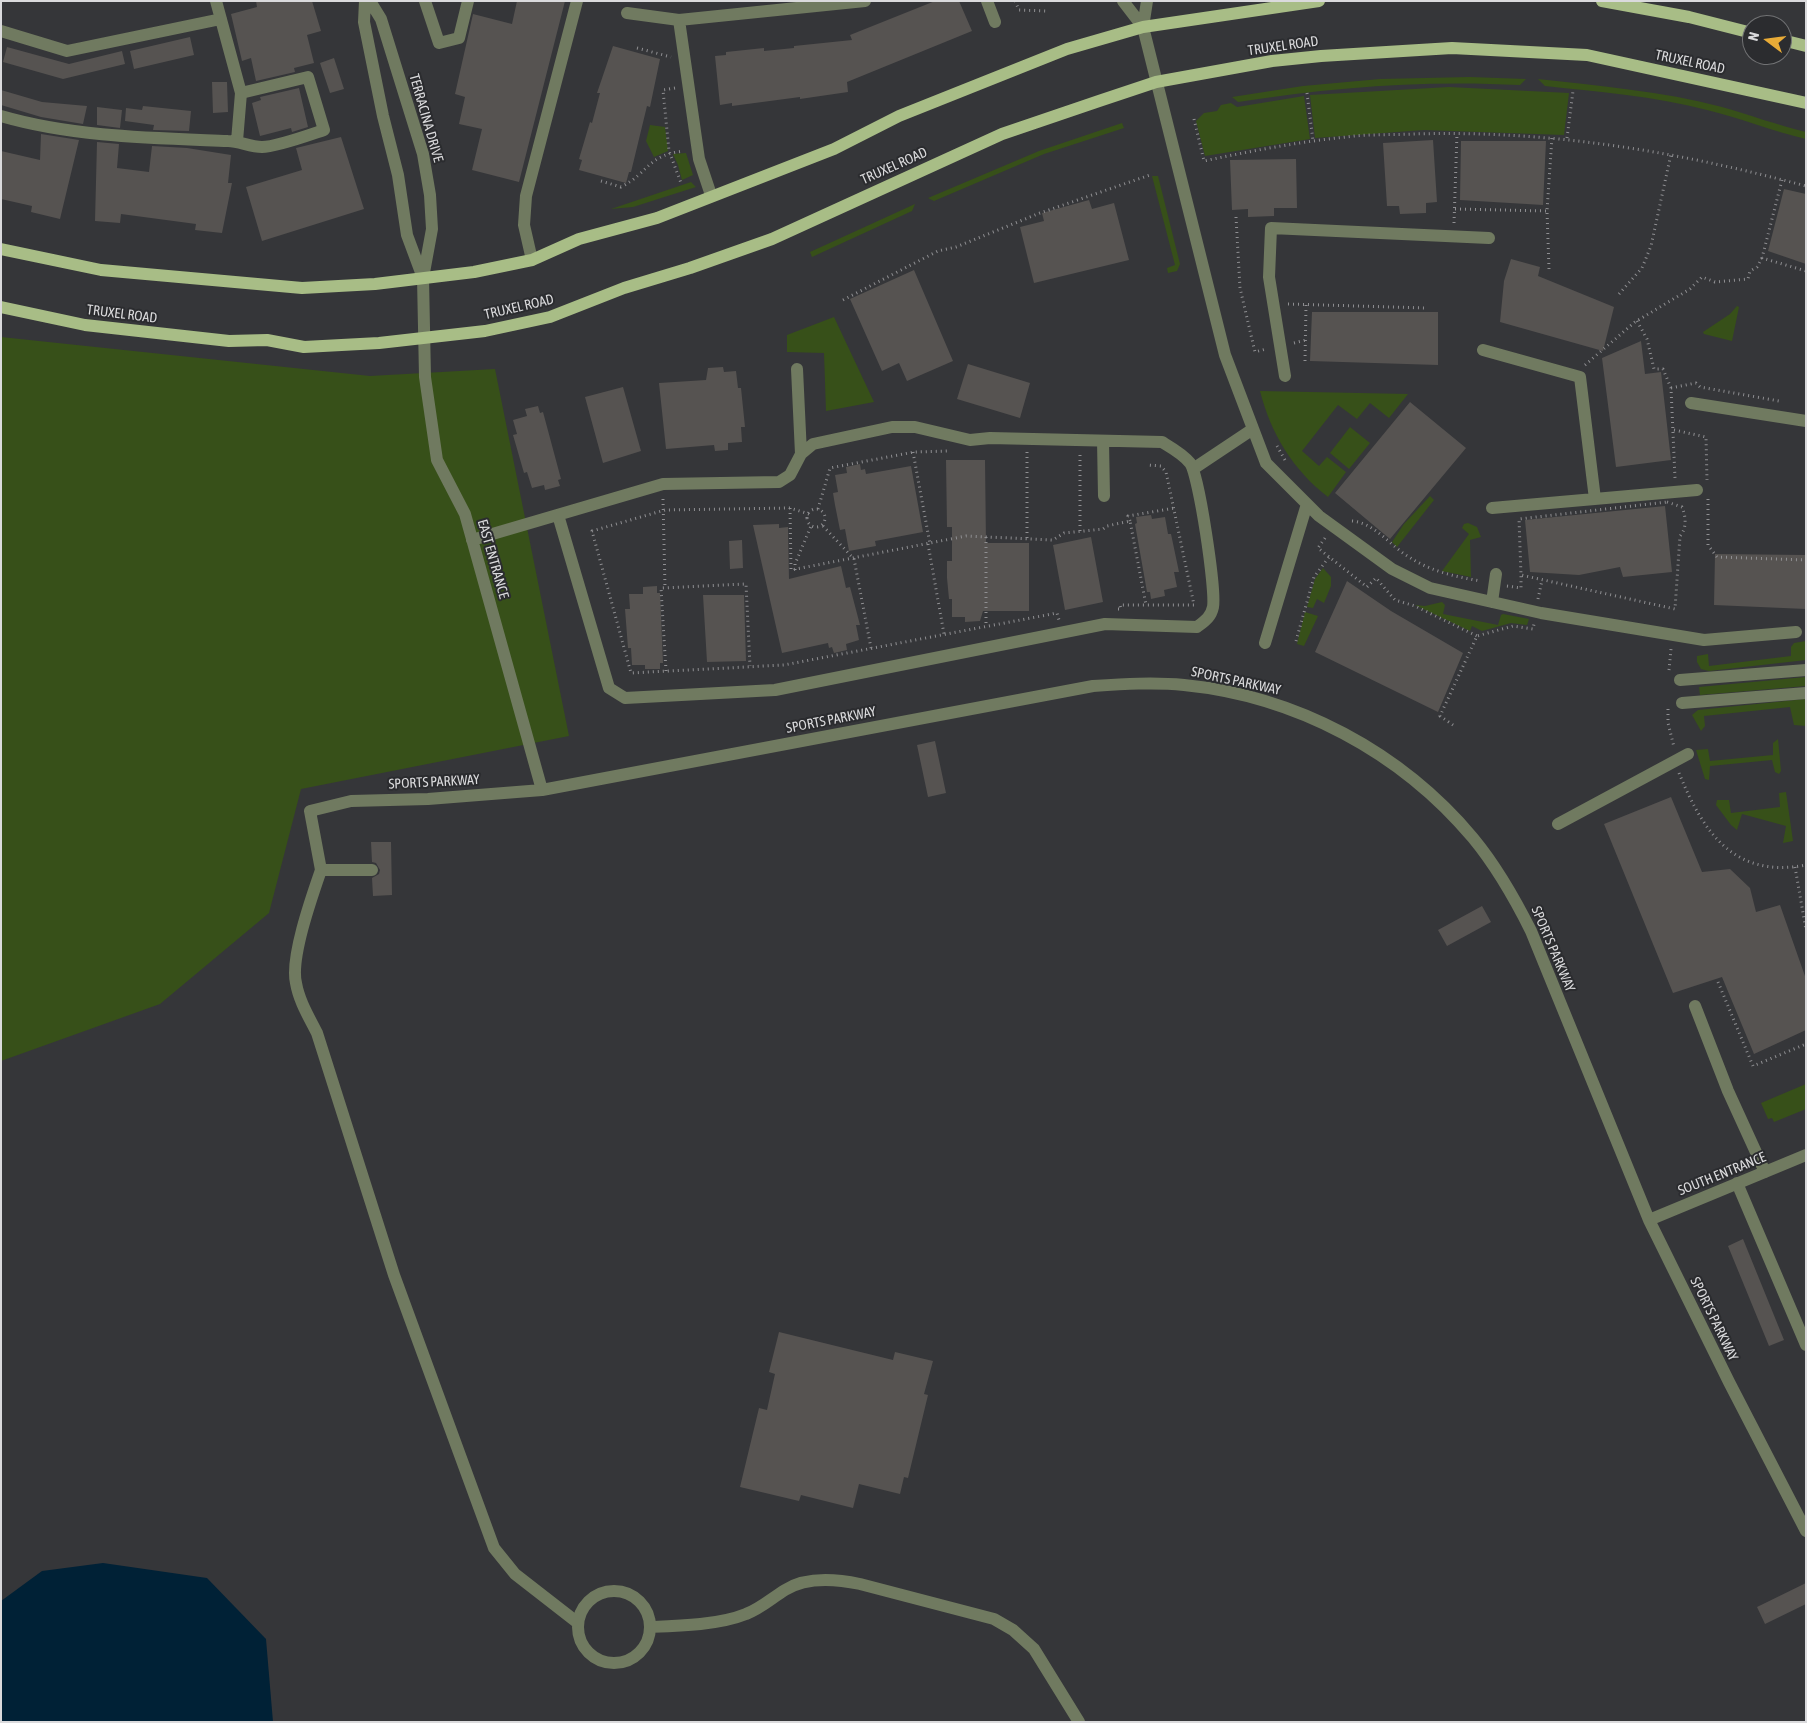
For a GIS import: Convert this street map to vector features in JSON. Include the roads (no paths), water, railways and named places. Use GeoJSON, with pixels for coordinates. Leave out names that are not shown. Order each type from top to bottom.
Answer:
{"type":"FeatureCollection","features":[{"type":"Feature","properties":{"kind":"main road"},"geometry":{"type":"LineString","coordinates":[[1,249],[101,270],[302,288],[366,284],[474,272],[532,260],[579,238],[656,218],[834,148],[899,116],[1067,49],[1143,27],[1319,1]]}},
{"type":"Feature","properties":{"kind":"main road"},"geometry":{"type":"LineString","coordinates":[[1602,1],[1689,17],[1742,30]]}},
{"type":"Feature","properties":{"kind":"main road"},"geometry":{"type":"LineString","coordinates":[[1792,42],[1806,46]]}},
{"type":"Feature","properties":{"kind":"main road","name":"TRUXEL ROAD"},"geometry":{"type":"LineString","coordinates":[[1,307],[85,325],[229,341],[267,340],[304,347],[379,343],[485,330],[550,317],[624,288],[690,268],[772,239],[1002,134],[1156,82],[1272,61],[1452,48],[1587,55],[1806,103]]}},
{"type":"Feature","properties":{"kind":"street"},"geometry":{"type":"LineString","coordinates":[[216,1],[241,93],[237,141]]}},
{"type":"Feature","properties":{"kind":"street","name":"TERRACINA DRIVE"},"geometry":{"type":"LineString","coordinates":[[365,1],[364,22],[383,116],[398,175],[407,235],[423,278]]}},
{"type":"Feature","properties":{"kind":"street","name":"TERRACINA DRIVE"},"geometry":{"type":"LineString","coordinates":[[370,1],[381,19],[423,154],[432,229],[423,278],[424,338]]}},
{"type":"Feature","properties":{"kind":"street"},"geometry":{"type":"LineString","coordinates":[[425,1],[439,43],[459,38],[468,1]]}},
{"type":"Feature","properties":{"kind":"street"},"geometry":{"type":"LineString","coordinates":[[532,260],[524,225],[526,196],[578,1]]}},
{"type":"Feature","properties":{"kind":"street"},"geometry":{"type":"LineString","coordinates":[[627,13],[679,20],[865,1]]}},
{"type":"Feature","properties":{"kind":"street"},"geometry":{"type":"LineString","coordinates":[[988,1],[995,22]]}},
{"type":"Feature","properties":{"kind":"street"},"geometry":{"type":"LineString","coordinates":[[1123,1],[1143,27]]}},
{"type":"Feature","properties":{"kind":"street"},"geometry":{"type":"LineString","coordinates":[[1147,1],[1143,27],[1225,355],[1266,463],[1307,504],[1334,527],[1392,569],[1430,588],[1536,612],[1704,640],[1796,632]]}},
{"type":"Feature","properties":{"kind":"street"},"geometry":{"type":"LineString","coordinates":[[1,31],[67,50],[221,19]]}},
{"type":"Feature","properties":{"kind":"street"},"geometry":{"type":"LineString","coordinates":[[679,20],[699,158],[711,195]]}},
{"type":"Feature","properties":{"kind":"street"},"geometry":{"type":"LineString","coordinates":[[1,116],[28,124],[74,130],[155,138],[237,141],[262,147],[324,130],[308,77],[241,93]]}},
{"type":"Feature","properties":{"kind":"street"},"geometry":{"type":"LineString","coordinates":[[1285,376],[1269,277],[1271,228],[1489,238]]}},
{"type":"Feature","properties":{"kind":"street","name":"EAST ENTRANCE"},"geometry":{"type":"LineString","coordinates":[[424,338],[425,377],[437,460],[465,514],[542,790]]}},
{"type":"Feature","properties":{"kind":"street"},"geometry":{"type":"LineString","coordinates":[[1482,350],[1580,377],[1595,498]]}},
{"type":"Feature","properties":{"kind":"street"},"geometry":{"type":"LineString","coordinates":[[797,369],[801,454]]}},
{"type":"Feature","properties":{"kind":"street"},"geometry":{"type":"LineString","coordinates":[[1691,403],[1806,421]]}},
{"type":"Feature","properties":{"kind":"street"},"geometry":{"type":"LineString","coordinates":[[472,540],[664,484],[780,482],[790,475],[801,454],[813,444],[892,427],[915,427],[970,440],[990,438],[1162,442],[1181,454],[1191,464],[1193,469],[1214,586],[1213,605],[1210,617],[1197,627],[1105,624],[775,690],[625,698],[609,688],[558,515]]}},
{"type":"Feature","properties":{"kind":"street"},"geometry":{"type":"LineString","coordinates":[[1193,469],[1253,429]]}},
{"type":"Feature","properties":{"kind":"street"},"geometry":{"type":"LineString","coordinates":[[1103,441],[1104,496]]}},
{"type":"Feature","properties":{"kind":"street"},"geometry":{"type":"LineString","coordinates":[[1492,508],[1595,498],[1676,498],[1702,489]]}},
{"type":"Feature","properties":{"kind":"street"},"geometry":{"type":"LineString","coordinates":[[1266,643],[1307,504]]}},
{"type":"Feature","properties":{"kind":"street"},"geometry":{"type":"LineString","coordinates":[[1492,602],[1496,579]]}},
{"type":"Feature","properties":{"kind":"street"},"geometry":{"type":"LineString","coordinates":[[1674,678],[1806,670]]}},
{"type":"Feature","properties":{"kind":"street","name":"SPORTS PARKWAY"},"geometry":{"type":"LineString","coordinates":[[321,870],[310,811],[351,801],[428,799],[542,790],[1093,686],[1138,683],[1212,689],[1256,698],[1303,714],[1339,730],[1402,770],[1436,799],[1486,854],[1511,892],[1532,931],[1649,1220],[1728,1382],[1806,1531]]}},
{"type":"Feature","properties":{"kind":"street"},"geometry":{"type":"LineString","coordinates":[[1682,703],[1806,693]]}},
{"type":"Feature","properties":{"kind":"street"},"geometry":{"type":"LineString","coordinates":[[1558,824],[1682,757]]}},
{"type":"Feature","properties":{"kind":"street"},"geometry":{"type":"LineString","coordinates":[[372,870],[321,870],[296,960],[295,982],[304,1009],[317,1032],[394,1275],[494,1548],[515,1574],[578,1623]]}},
{"type":"Feature","properties":{"kind":"street"},"geometry":{"type":"LineString","coordinates":[[1695,1006],[1728,1090],[1765,1172]]}},
{"type":"Feature","properties":{"kind":"street","name":"SOUTH ENTRANCE"},"geometry":{"type":"LineString","coordinates":[[1649,1220],[1806,1156]]}},
{"type":"Feature","properties":{"kind":"street"},"geometry":{"type":"LineString","coordinates":[[1737,1183],[1806,1345]]}},
{"type":"Feature","properties":{"kind":"street"},"geometry":{"type":"LineString","coordinates":[[650,1627],[726,1620],[746,1614],[787,1588],[803,1581],[841,1580],[860,1584],[994,1619],[1013,1630],[1034,1649],[1079,1722]]}},
{"type":"Feature","properties":{"kind":"street"},"geometry":{"type":"LineString","coordinates":[[609,1591],[620,1591],[633,1596],[641,1603],[648,1614],[650,1627],[647,1641],[636,1654],[622,1662],[606,1662],[587,1650],[578,1632],[578,1623],[582,1610],[595,1596],[609,1591]]}},
{"type":"Feature","properties":{"kind":"water"},"geometry":{"type":"Polygon","coordinates":[[[103,1563],[207,1578],[266,1639],[273,1722],[1,1722],[1,1601],[42,1571],[103,1563]]]}}]}
